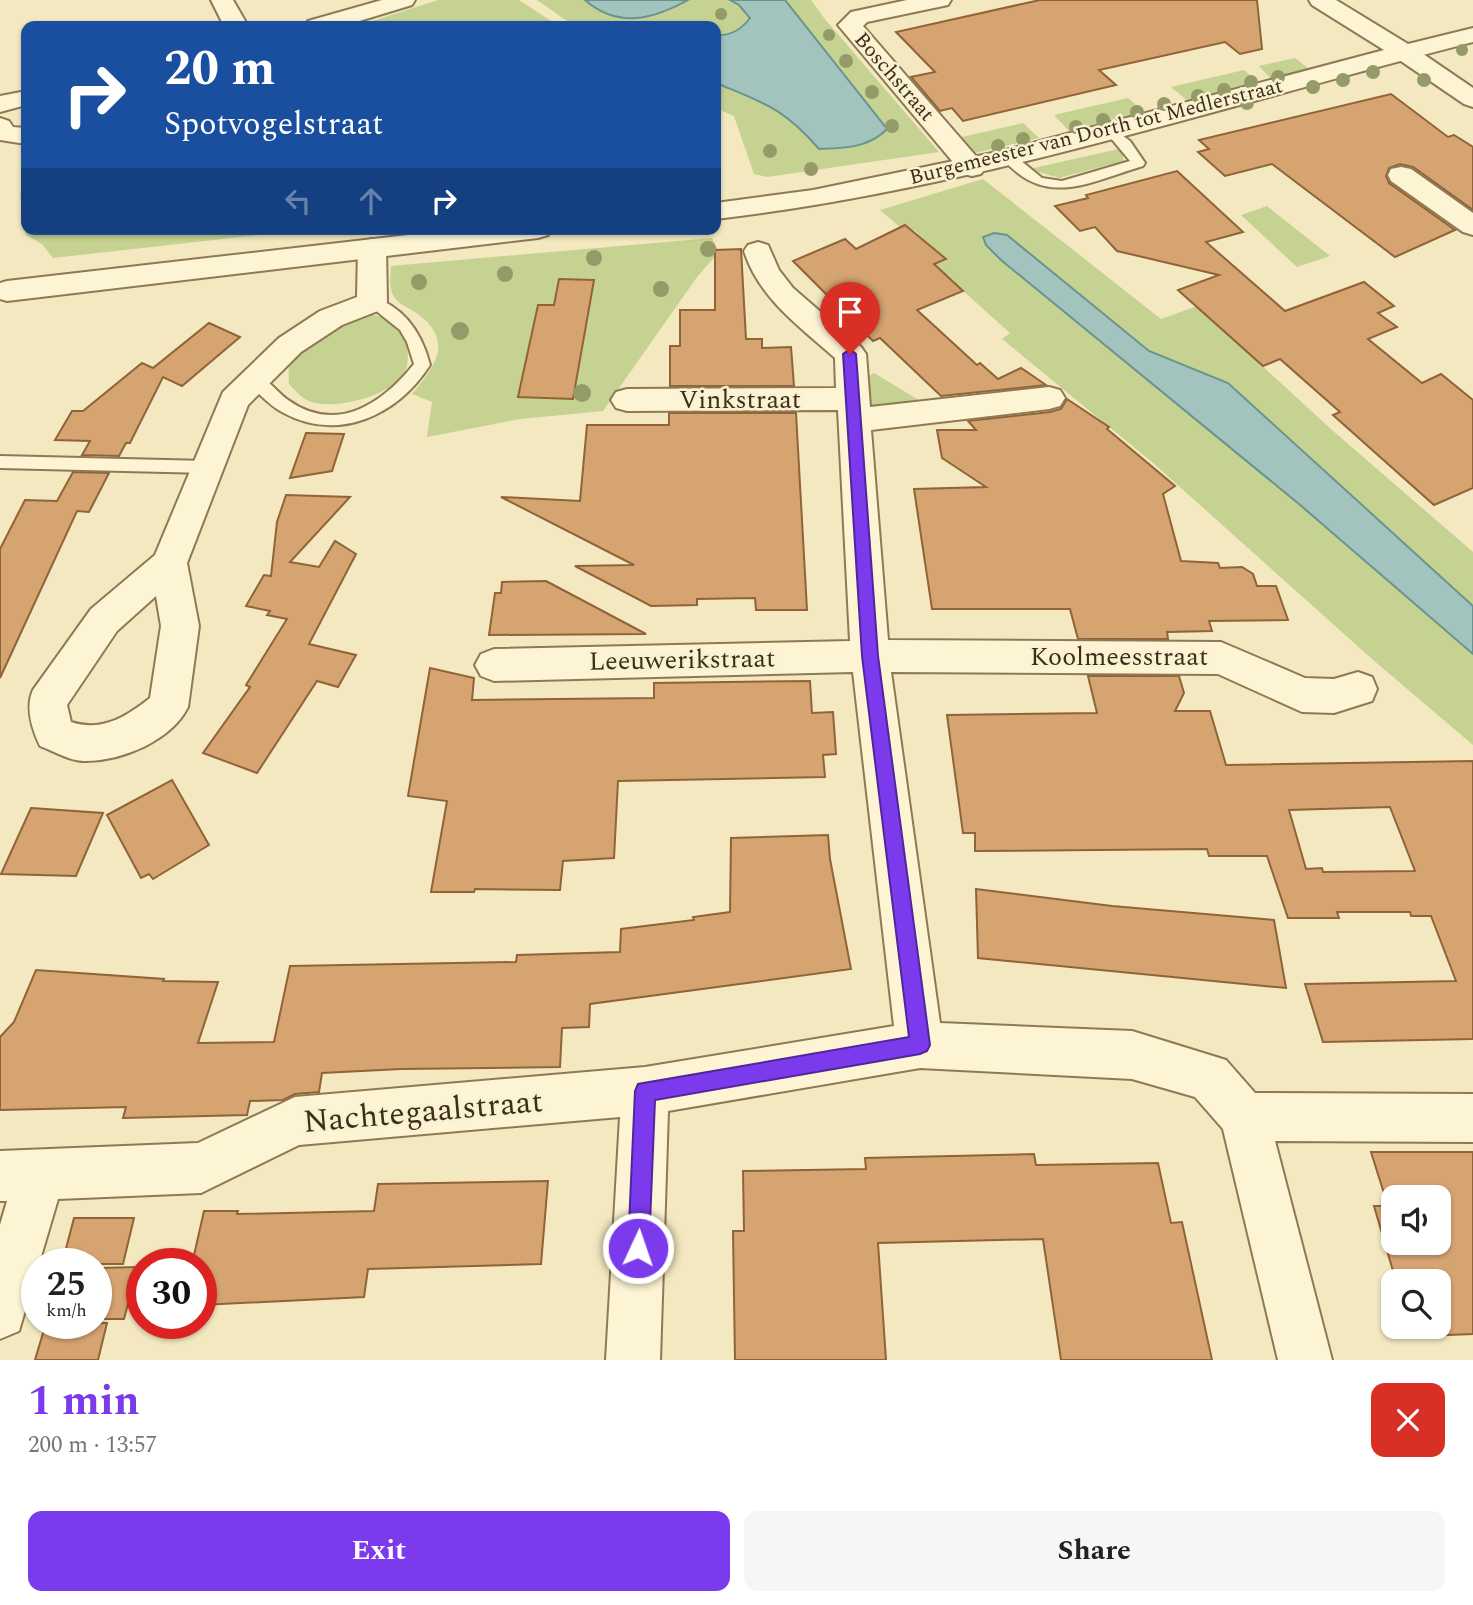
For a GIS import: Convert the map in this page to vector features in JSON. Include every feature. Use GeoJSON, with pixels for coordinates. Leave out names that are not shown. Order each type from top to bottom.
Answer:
{"type":"FeatureCollection","features":[{"type":"Feature","properties":{"kind":"street"},"geometry":{"type":"LineString","coordinates":[[222,0],[233,21]]}},
{"type":"Feature","properties":{"kind":"street"},"geometry":{"type":"LineString","coordinates":[[333,21],[404,0]]}},
{"type":"Feature","properties":{"kind":"street","name":"Boschstraat"},"geometry":{"type":"LineString","coordinates":[[940,0],[859,18],[850,25],[972,168]]}},
{"type":"Feature","properties":{"kind":"street"},"geometry":{"type":"LineString","coordinates":[[1320,0],[1473,99]]}},
{"type":"Feature","properties":{"kind":"street","name":"Burgemeester van Dorth tot Medlerstraat"},"geometry":{"type":"LineString","coordinates":[[721,210],[851,193],[972,168],[1473,35]]}},
{"type":"Feature","properties":{"kind":"street"},"geometry":{"type":"LineString","coordinates":[[0,104],[21,99]]}},
{"type":"Feature","properties":{"kind":"street"},"geometry":{"type":"LineString","coordinates":[[0,126],[2,133],[21,135]]}},
{"type":"Feature","properties":{"kind":"street"},"geometry":{"type":"LineString","coordinates":[[1401,175],[1473,226]]}},
{"type":"Feature","properties":{"kind":"street"},"geometry":{"type":"LineString","coordinates":[[2,288],[485,235]]}},
{"type":"Feature","properties":{"kind":"street"},"geometry":{"type":"LineString","coordinates":[[169,563],[180,626],[167,707],[133,734],[85,744],[54,734],[47,702],[104,620],[169,563],[234,400],[290,345],[331,318],[372,302],[372,248]]}},
{"type":"Feature","properties":{"kind":"street"},"geometry":{"type":"LineString","coordinates":[[758,251],[765,272],[783,295],[850,354],[870,656],[920,1045]]}},
{"type":"Feature","properties":{"kind":"street","name":"Vinkstraat"},"geometry":{"type":"LineString","coordinates":[[627,400],[854,410],[1049,398]]}},
{"type":"Feature","properties":{"kind":"street","name":"Leeuwerikstraat"},"geometry":{"type":"LineString","coordinates":[[494,665],[870,656]]}},
{"type":"Feature","properties":{"kind":"street","name":"Koolmeesstraat"},"geometry":{"type":"LineString","coordinates":[[870,656],[1222,658],[1302,695],[1334,696],[1358,689]]}},
{"type":"Feature","properties":{"kind":"street","name":"Nachtegaalstraat"},"geometry":{"type":"LineString","coordinates":[[20,1175],[201,1168],[295,1121],[645,1091],[920,1045],[1132,1055],[1209,1077],[1244,1118]]}},
{"type":"Feature","properties":{"kind":"street"},"geometry":{"type":"LineString","coordinates":[[633,1360],[645,1091]]}},
{"type":"Feature","properties":{"kind":"street"},"geometry":{"type":"LineString","coordinates":[[1304,1360],[1244,1118],[1473,1118]]}},
{"type":"Feature","properties":{"kind":"street"},"geometry":{"type":"LineString","coordinates":[[0,1312],[20,1175]]}},
{"type":"Feature","properties":{"kind":"lane"},"geometry":{"type":"LineString","coordinates":[[1009,158],[1038,182],[1063,185],[1138,163],[1125,144],[1111,131]]}},
{"type":"Feature","properties":{"kind":"lane"},"geometry":{"type":"LineString","coordinates":[[254,380],[284,407],[309,416],[337,422],[366,417],[404,389],[422,365],[417,339],[401,319],[372,302]]}},
{"type":"Feature","properties":{"kind":"lane"},"geometry":{"type":"LineString","coordinates":[[0,462],[207,467]]}},
{"type":"Feature","properties":{"kind":"green space"},"geometry":{"type":"Polygon","coordinates":[[[438,0],[519,0],[551,21],[373,21],[438,0]]]}},
{"type":"Feature","properties":{"kind":"green space"},"geometry":{"type":"Polygon","coordinates":[[[537,0],[585,0],[597,10],[666,12],[688,0],[730,0],[739,5],[750,18],[736,31],[722,35],[721,21],[567,21],[537,0]]]}},
{"type":"Feature","properties":{"kind":"green space"},"geometry":{"type":"Polygon","coordinates":[[[785,0],[811,0],[939,152],[767,177],[754,174],[734,116],[721,110],[721,85],[784,115],[819,149],[794,14],[785,0]]]}},
{"type":"Feature","properties":{"kind":"green space"},"geometry":{"type":"Polygon","coordinates":[[[1295,58],[1309,69],[1273,81],[1259,66],[1295,58]]]}},
{"type":"Feature","properties":{"kind":"green space"},"geometry":{"type":"Polygon","coordinates":[[[1244,70],[1259,84],[1188,101],[1171,87],[1244,70]]]}},
{"type":"Feature","properties":{"kind":"green space"},"geometry":{"type":"Polygon","coordinates":[[[1128,98],[1144,112],[1069,131],[1054,115],[1128,98]]]}},
{"type":"Feature","properties":{"kind":"green space"},"geometry":{"type":"Polygon","coordinates":[[[1023,123],[1039,138],[975,153],[962,137],[1023,123]]]}},
{"type":"Feature","properties":{"kind":"green space"},"geometry":{"type":"Polygon","coordinates":[[[1123,148],[1123,161],[1059,178],[1029,169],[1123,148]]]}},
{"type":"Feature","properties":{"kind":"green space"},"geometry":{"type":"Polygon","coordinates":[[[983,179],[1161,319],[1197,306],[1332,430],[1473,552],[1473,606],[1228,383],[1149,351],[1007,235],[986,245],[1299,504],[1473,654],[1473,745],[1372,659],[1152,462],[1002,339],[1010,333],[932,263],[942,257],[914,230],[907,233],[880,210],[983,179]]]}},
{"type":"Feature","properties":{"kind":"green space"},"geometry":{"type":"Polygon","coordinates":[[[1267,206],[1330,256],[1297,267],[1241,215],[1267,206]]]}},
{"type":"Feature","properties":{"kind":"green space"},"geometry":{"type":"Polygon","coordinates":[[[26,235],[259,235],[53,258],[42,244],[26,235]]]}},
{"type":"Feature","properties":{"kind":"green space"},"geometry":{"type":"Polygon","coordinates":[[[712,238],[719,252],[697,277],[603,411],[520,419],[427,437],[432,402],[412,394],[433,364],[438,344],[429,324],[395,298],[390,286],[391,266],[712,238]]]}},
{"type":"Feature","properties":{"kind":"green space"},"geometry":{"type":"Polygon","coordinates":[[[366,313],[389,319],[404,330],[408,360],[402,377],[383,391],[356,401],[327,404],[305,399],[289,384],[289,367],[293,358],[322,334],[366,313]]]}},
{"type":"Feature","properties":{"kind":"green space"},"geometry":{"type":"Polygon","coordinates":[[[874,373],[922,402],[862,410],[867,377],[874,373]]]}},
{"type":"Feature","properties":{"kind":"water"},"geometry":{"type":"Polygon","coordinates":[[[585,0],[688,0],[649,16],[623,18],[610,15],[585,0]]]}},
{"type":"Feature","properties":{"kind":"water"},"geometry":{"type":"Polygon","coordinates":[[[730,0],[785,0],[887,129],[864,143],[819,149],[784,115],[721,85],[721,34],[735,31],[750,18],[739,5],[730,0]]]}},
{"type":"Feature","properties":{"kind":"water"},"geometry":{"type":"Polygon","coordinates":[[[994,233],[1007,235],[1149,351],[1228,383],[1473,606],[1473,654],[1299,504],[1001,260],[986,245],[983,237],[994,233]]]}},
{"type":"Feature","properties":{"kind":"building"},"geometry":{"type":"Polygon","coordinates":[[[1040,0],[1257,0],[1262,49],[1240,54],[1225,42],[1099,70],[1116,85],[963,121],[952,108],[940,111],[911,77],[935,72],[896,32],[1040,0]]]}},
{"type":"Feature","properties":{"kind":"building"},"geometry":{"type":"Polygon","coordinates":[[[1391,94],[1448,137],[1454,135],[1473,147],[1473,210],[1413,167],[1400,164],[1389,168],[1386,176],[1389,183],[1455,230],[1395,257],[1272,164],[1225,176],[1198,152],[1209,149],[1199,140],[1391,94]]]}},
{"type":"Feature","properties":{"kind":"building"},"geometry":{"type":"Polygon","coordinates":[[[1177,171],[1243,232],[1206,242],[1285,311],[1364,282],[1394,306],[1378,313],[1397,327],[1368,339],[1422,383],[1441,374],[1473,400],[1473,488],[1434,505],[1333,415],[1340,412],[1280,359],[1263,366],[1178,290],[1219,275],[1117,251],[1095,227],[1080,231],[1055,206],[1177,171]]]}},
{"type":"Feature","properties":{"kind":"building"},"geometry":{"type":"Polygon","coordinates":[[[905,225],[946,259],[934,264],[963,291],[917,310],[977,365],[980,363],[998,379],[1021,368],[1046,385],[941,396],[880,338],[873,341],[793,261],[845,239],[856,249],[905,225]]]}},
{"type":"Feature","properties":{"kind":"building"},"geometry":{"type":"Polygon","coordinates":[[[741,249],[746,339],[762,339],[762,348],[791,347],[794,386],[670,386],[670,346],[680,346],[680,310],[715,310],[715,250],[741,249]]]}},
{"type":"Feature","properties":{"kind":"building"},"geometry":{"type":"Polygon","coordinates":[[[559,279],[594,280],[573,399],[518,397],[538,305],[554,305],[559,279]]]}},
{"type":"Feature","properties":{"kind":"building"},"geometry":{"type":"Polygon","coordinates":[[[209,323],[240,337],[182,386],[163,377],[130,443],[126,443],[119,456],[82,455],[90,441],[55,440],[72,411],[83,411],[142,363],[153,368],[209,323]]]}},
{"type":"Feature","properties":{"kind":"building"},"geometry":{"type":"Polygon","coordinates":[[[1067,399],[1109,427],[1107,429],[1175,486],[1163,494],[1181,561],[1218,563],[1220,568],[1242,567],[1253,574],[1257,586],[1276,586],[1288,620],[1209,621],[1212,631],[1167,632],[1168,639],[1078,639],[1070,609],[932,609],[914,489],[986,487],[942,458],[937,430],[976,430],[968,421],[1050,412],[1061,409],[1067,399]]]}},
{"type":"Feature","properties":{"kind":"building"},"geometry":{"type":"Polygon","coordinates":[[[669,413],[796,413],[807,610],[756,610],[755,598],[697,599],[697,605],[651,606],[575,566],[634,565],[501,497],[580,501],[587,425],[669,425],[669,413]]]}},
{"type":"Feature","properties":{"kind":"building"},"geometry":{"type":"Polygon","coordinates":[[[306,433],[344,434],[332,471],[290,478],[306,433]]]}},
{"type":"Feature","properties":{"kind":"building"},"geometry":{"type":"Polygon","coordinates":[[[73,472],[109,473],[89,512],[77,511],[0,678],[0,549],[25,500],[57,501],[73,472]]]}},
{"type":"Feature","properties":{"kind":"building"},"geometry":{"type":"Polygon","coordinates":[[[286,495],[350,497],[290,562],[319,567],[335,541],[356,554],[309,644],[356,655],[338,687],[317,681],[257,773],[203,753],[250,687],[246,685],[287,619],[267,615],[270,611],[246,606],[264,575],[271,576],[277,522],[286,495]]]}},
{"type":"Feature","properties":{"kind":"building"},"geometry":{"type":"Polygon","coordinates":[[[546,581],[646,634],[489,635],[495,593],[501,593],[502,582],[546,581]]]}},
{"type":"Feature","properties":{"kind":"building"},"geometry":{"type":"Polygon","coordinates":[[[430,668],[474,678],[472,700],[654,698],[654,683],[810,681],[812,713],[833,712],[836,754],[823,755],[825,777],[618,781],[614,858],[563,861],[560,890],[475,889],[474,892],[431,892],[447,801],[408,796],[430,668]]]}},
{"type":"Feature","properties":{"kind":"building"},"geometry":{"type":"Polygon","coordinates":[[[1088,676],[1179,676],[1184,693],[1175,711],[1210,711],[1226,765],[1473,761],[1473,1039],[1323,1042],[1305,984],[1456,981],[1431,916],[1411,916],[1410,912],[1337,912],[1339,918],[1288,918],[1267,856],[1209,856],[1207,849],[975,851],[975,833],[963,833],[947,715],[1097,713],[1088,676]],[[1390,807],[1289,810],[1306,869],[1322,868],[1323,872],[1415,871],[1390,807]]]}},
{"type":"Feature","properties":{"kind":"building"},"geometry":{"type":"Polygon","coordinates":[[[172,780],[209,845],[153,879],[149,874],[141,878],[107,815],[172,780]]]}},
{"type":"Feature","properties":{"kind":"building"},"geometry":{"type":"Polygon","coordinates":[[[31,808],[103,813],[76,876],[1,874],[31,808]]]}},
{"type":"Feature","properties":{"kind":"building"},"geometry":{"type":"Polygon","coordinates":[[[828,835],[851,969],[590,1004],[589,1027],[562,1028],[560,1067],[322,1073],[319,1092],[295,1094],[283,1100],[250,1101],[247,1115],[123,1118],[126,1107],[0,1110],[0,1037],[14,1022],[36,970],[164,979],[163,981],[218,982],[198,1043],[274,1042],[290,966],[516,962],[517,955],[620,952],[621,929],[694,920],[693,917],[730,912],[731,838],[828,835]]]}},
{"type":"Feature","properties":{"kind":"building"},"geometry":{"type":"Polygon","coordinates":[[[976,889],[1112,906],[1274,920],[1286,988],[978,958],[976,889]]]}},
{"type":"Feature","properties":{"kind":"building"},"geometry":{"type":"Polygon","coordinates":[[[1371,1152],[1473,1152],[1473,1334],[1451,1335],[1451,1269],[1392,1269],[1388,1255],[1451,1255],[1451,1185],[1381,1185],[1371,1152]]]}},
{"type":"Feature","properties":{"kind":"building"},"geometry":{"type":"Polygon","coordinates":[[[1034,1154],[1036,1165],[1158,1163],[1171,1223],[1182,1222],[1212,1360],[1061,1360],[1043,1239],[878,1243],[886,1360],[735,1360],[733,1231],[744,1231],[743,1171],[866,1169],[865,1158],[1034,1154]]]}},
{"type":"Feature","properties":{"kind":"building"},"geometry":{"type":"Polygon","coordinates":[[[548,1181],[541,1264],[368,1269],[364,1297],[217,1304],[217,1248],[196,1248],[204,1211],[238,1211],[237,1214],[374,1211],[378,1184],[548,1181]]]}},
{"type":"Feature","properties":{"kind":"building"},"geometry":{"type":"Polygon","coordinates":[[[1374,1206],[1381,1206],[1381,1230],[1374,1206]]]}},
{"type":"Feature","properties":{"kind":"building"},"geometry":{"type":"Polygon","coordinates":[[[74,1218],[134,1218],[123,1264],[112,1264],[112,1248],[66,1248],[74,1218]]]}},
{"type":"Feature","properties":{"kind":"building"},"geometry":{"type":"Polygon","coordinates":[[[126,1267],[124,1319],[112,1319],[112,1268],[126,1267]]]}},
{"type":"Feature","properties":{"kind":"building"},"geometry":{"type":"Polygon","coordinates":[[[41,1339],[103,1339],[98,1360],[35,1360],[41,1339]]]}},
{"type":"Feature","properties":{"kind":"route"},"geometry":{"type":"LineString","coordinates":[[638,1248],[645,1091],[920,1045],[870,656],[850,354]]}}]}
